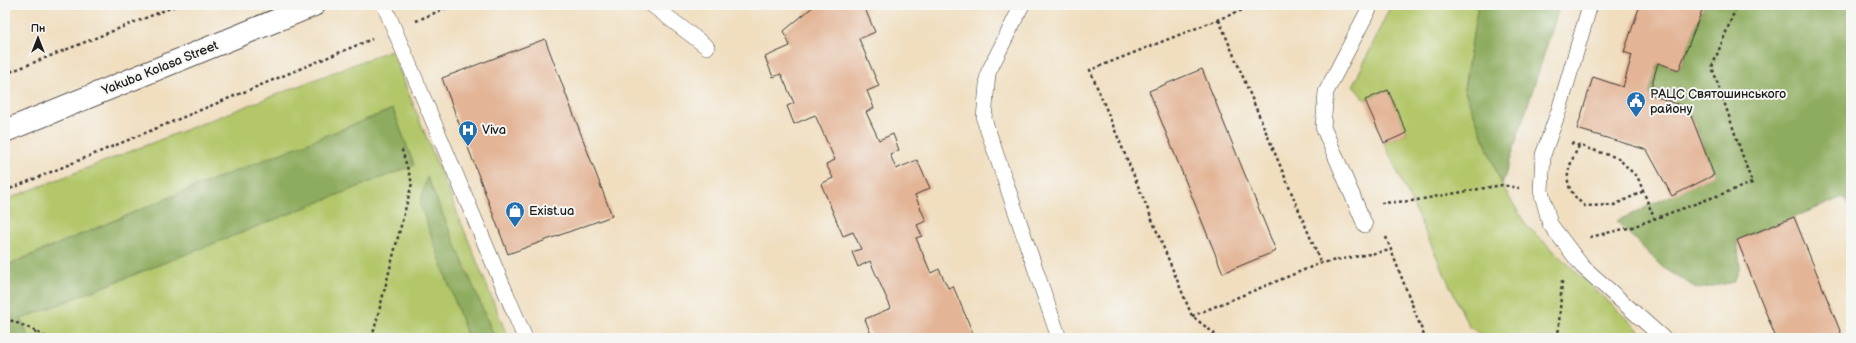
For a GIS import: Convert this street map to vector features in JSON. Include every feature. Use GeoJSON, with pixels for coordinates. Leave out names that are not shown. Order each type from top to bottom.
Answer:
{"type":"FeatureCollection","features":[{"type":"Feature","properties":{"kind":"street","name":"Yakuba Kolasa Street"},"geometry":{"type":"LineString","coordinates":[[5,131],[314,5]]}},
{"type":"Feature","properties":{"kind":"lane"},"geometry":{"type":"LineString","coordinates":[[384,5],[525,338]]}},
{"type":"Feature","properties":{"kind":"lane"},"geometry":{"type":"LineString","coordinates":[[652,5],[707,47]]}},
{"type":"Feature","properties":{"kind":"lane"},"geometry":{"type":"LineString","coordinates":[[1022,5],[988,73],[984,119],[1059,338]]}},
{"type":"Feature","properties":{"kind":"lane"},"geometry":{"type":"LineString","coordinates":[[1365,225],[1323,127],[1326,92],[1371,5]]}},
{"type":"Feature","properties":{"kind":"lane"},"geometry":{"type":"LineString","coordinates":[[1590,5],[1550,137],[1543,154],[1541,191],[1550,224],[1582,266],[1663,338]]}},
{"type":"Feature","properties":{"kind":"path"},"geometry":{"type":"LineString","coordinates":[[5,74],[178,5]]}},
{"type":"Feature","properties":{"kind":"path"},"geometry":{"type":"LineString","coordinates":[[5,191],[453,5]]}},
{"type":"Feature","properties":{"kind":"path"},"geometry":{"type":"LineString","coordinates":[[1220,338],[1192,316],[1090,70],[1255,5]]}},
{"type":"Feature","properties":{"kind":"path"},"geometry":{"type":"LineString","coordinates":[[1558,338],[1565,244],[1632,226],[1752,183],[1712,67],[1737,5]]}},
{"type":"Feature","properties":{"kind":"path"},"geometry":{"type":"LineString","coordinates":[[1219,20],[1321,262]]}},
{"type":"Feature","properties":{"kind":"path"},"geometry":{"type":"LineString","coordinates":[[1550,137],[1618,158],[1638,178],[1654,218]]}},
{"type":"Feature","properties":{"kind":"path"},"geometry":{"type":"LineString","coordinates":[[1579,146],[1568,170],[1568,184],[1573,197],[1585,206],[1614,205],[1628,200],[1644,191]]}},
{"type":"Feature","properties":{"kind":"path"},"geometry":{"type":"LineString","coordinates":[[372,338],[412,183],[401,147]]}},
{"type":"Feature","properties":{"kind":"path"},"geometry":{"type":"LineString","coordinates":[[1357,205],[1411,201],[1502,186],[1541,191]]}},
{"type":"Feature","properties":{"kind":"path"},"geometry":{"type":"LineString","coordinates":[[1365,225],[1384,233],[1425,338]]}},
{"type":"Feature","properties":{"kind":"path"},"geometry":{"type":"LineString","coordinates":[[1192,316],[1321,262],[1391,250]]}},
{"type":"Feature","properties":{"kind":"path"},"geometry":{"type":"LineString","coordinates":[[5,318],[34,330],[47,338]]}},
{"type":"Feature","properties":{"kind":"path"},"geometry":{"type":"LineString","coordinates":[[34,330],[37,338]]}},
{"type":"Feature","properties":{"kind":"green space"},"geometry":{"type":"Polygon","coordinates":[[[1391,5],[1478,5],[1464,89],[1502,185],[1526,225],[1647,338],[1487,338],[1469,327],[1384,143],[1407,133],[1388,90],[1365,100],[1353,86],[1391,5]]]}},
{"type":"Feature","properties":{"kind":"green space"},"geometry":{"type":"Polygon","coordinates":[[[1478,5],[1560,5],[1502,185],[1464,89],[1478,5]]]}},
{"type":"Feature","properties":{"kind":"green space"},"geometry":{"type":"Polygon","coordinates":[[[1704,5],[1851,5],[1851,213],[1844,197],[1737,240],[1740,267],[1734,282],[1698,289],[1662,267],[1617,221],[1714,175],[1688,108],[1649,94],[1658,63],[1679,70],[1704,5]]]}},
{"type":"Feature","properties":{"kind":"green space"},"geometry":{"type":"Polygon","coordinates":[[[391,50],[508,338],[5,338],[5,200],[391,50]]]}},
{"type":"Feature","properties":{"kind":"green space"},"geometry":{"type":"Polygon","coordinates":[[[393,109],[414,165],[21,319],[29,338],[5,338],[5,266],[185,191],[393,109]]]}},
{"type":"Feature","properties":{"kind":"green space"},"geometry":{"type":"Polygon","coordinates":[[[427,177],[495,338],[468,338],[420,204],[427,177]]]}},
{"type":"Feature","properties":{"kind":"building"},"geometry":{"type":"Polygon","coordinates":[[[815,5],[874,5],[865,9],[875,32],[859,39],[879,86],[867,91],[874,108],[866,112],[879,140],[893,134],[899,150],[890,154],[896,169],[917,160],[930,188],[915,195],[926,221],[917,225],[922,236],[916,238],[931,273],[939,269],[948,288],[953,286],[975,338],[883,338],[881,333],[872,337],[865,319],[891,308],[870,261],[858,267],[852,252],[861,249],[853,232],[843,236],[821,184],[833,178],[826,164],[835,160],[815,115],[794,124],[787,106],[794,103],[781,74],[773,77],[765,57],[790,46],[784,31],[815,5]]]}},
{"type":"Feature","properties":{"kind":"building"},"geometry":{"type":"Polygon","coordinates":[[[1640,5],[1704,5],[1679,70],[1658,63],[1649,94],[1688,108],[1714,175],[1672,196],[1647,150],[1577,129],[1593,77],[1623,87],[1632,55],[1624,52],[1640,5]]]}},
{"type":"Feature","properties":{"kind":"building"},"geometry":{"type":"Polygon","coordinates":[[[545,39],[612,216],[508,254],[442,78],[545,39]]]}},
{"type":"Feature","properties":{"kind":"building"},"geometry":{"type":"Polygon","coordinates":[[[1202,69],[1276,251],[1223,273],[1149,91],[1202,69]]]}},
{"type":"Feature","properties":{"kind":"building"},"geometry":{"type":"Polygon","coordinates":[[[1388,90],[1407,133],[1384,143],[1365,100],[1388,90]]]}},
{"type":"Feature","properties":{"kind":"building"},"geometry":{"type":"Polygon","coordinates":[[[1794,217],[1843,338],[1776,338],[1737,240],[1794,217]]]}},
{"type":"Feature","properties":{"kind":"place","name":"РАЦС Святошинського району"},"geometry":{"type":"Point","coordinates":[1636,118]}},
{"type":"Feature","properties":{"kind":"place","name":"Viva"},"geometry":{"type":"Point","coordinates":[468,147]}},
{"type":"Feature","properties":{"kind":"place","name":"Exist.ua"},"geometry":{"type":"Point","coordinates":[515,228]}}]}
